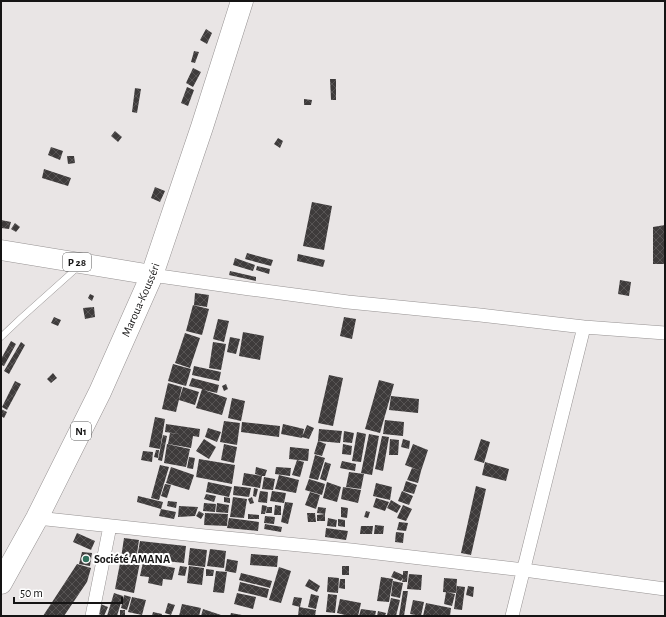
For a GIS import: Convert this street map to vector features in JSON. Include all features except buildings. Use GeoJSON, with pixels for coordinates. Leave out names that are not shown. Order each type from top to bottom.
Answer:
{"type":"FeatureCollection","features":[{"type":"Feature","properties":{"kind":"highway","name":"Maroua-Kousséri"},"geometry":{"type":"LineString","coordinates":[[1,583],[37,518],[100,392],[152,275],[242,1]]}},
{"type":"Feature","properties":{"kind":"main road","name":"P 28"},"geometry":{"type":"LineString","coordinates":[[1,250],[152,275]]}},
{"type":"Feature","properties":{"kind":"street"},"geometry":{"type":"LineString","coordinates":[[152,275],[348,302],[584,327],[665,333]]}},
{"type":"Feature","properties":{"kind":"street"},"geometry":{"type":"LineString","coordinates":[[512,616],[584,327]]}},
{"type":"Feature","properties":{"kind":"street"},"geometry":{"type":"LineString","coordinates":[[37,518],[350,550],[524,570],[665,589]]}},
{"type":"Feature","properties":{"kind":"street"},"geometry":{"type":"LineString","coordinates":[[92,616],[110,526]]}},
{"type":"Feature","properties":{"kind":"lane"},"geometry":{"type":"LineString","coordinates":[[1,337],[83,263]]}},
{"type":"Feature","properties":{"kind":"place","name":"Société AMANA"},"geometry":{"type":"Point","coordinates":[86,559]}}]}
